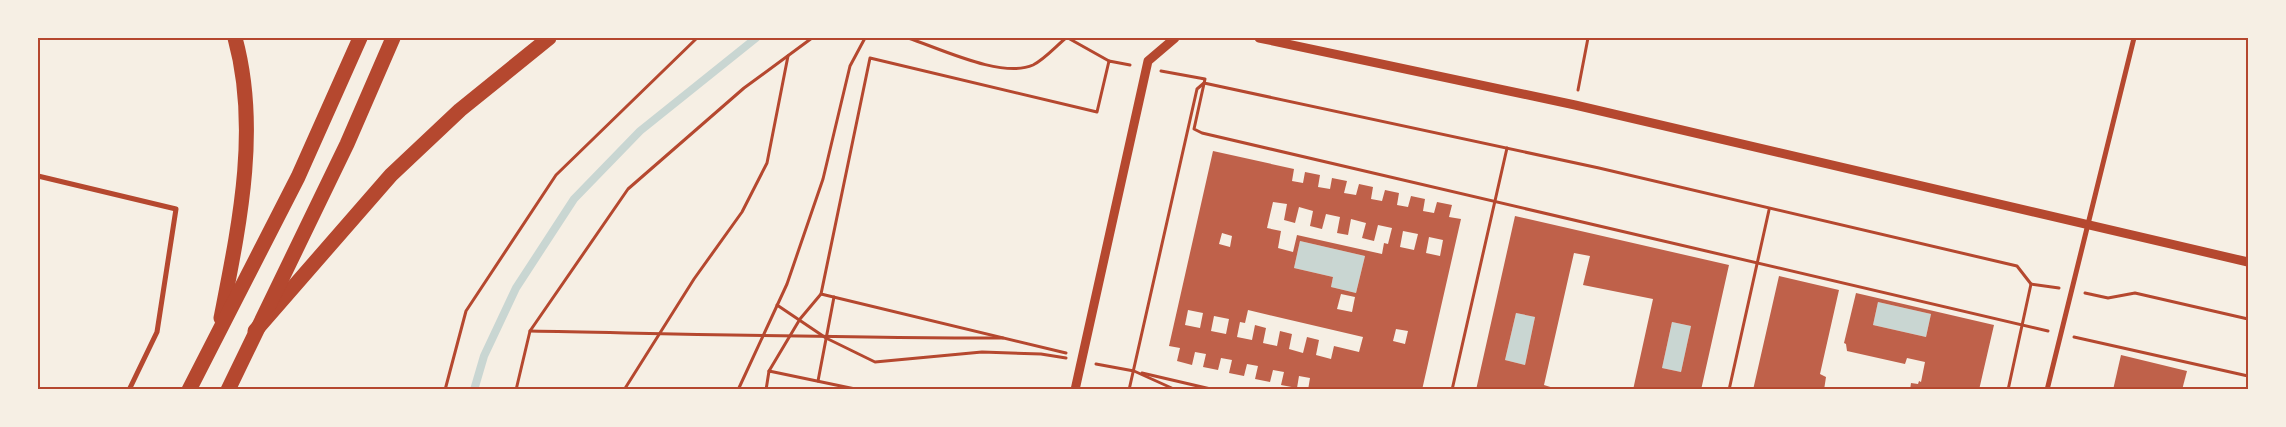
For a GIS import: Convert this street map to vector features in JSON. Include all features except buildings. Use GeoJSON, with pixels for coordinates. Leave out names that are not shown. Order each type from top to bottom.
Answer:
{"type":"FeatureCollection","features":[{"type":"Feature","properties":{"kind":"highway"},"geometry":{"type":"LineString","coordinates":[[218,334],[232,265],[247,142],[244,80],[235,38]]}},
{"type":"Feature","properties":{"kind":"highway"},"geometry":{"type":"LineString","coordinates":[[189,390],[298,177],[360,38]]}},
{"type":"Feature","properties":{"kind":"highway"},"geometry":{"type":"LineString","coordinates":[[228,390],[347,144],[393,38]]}},
{"type":"Feature","properties":{"kind":"highway"},"geometry":{"type":"LineString","coordinates":[[255,331],[391,175],[460,110],[549,38]]}},
{"type":"Feature","properties":{"kind":"street"},"geometry":{"type":"LineString","coordinates":[[1075,390],[1146,68],[1148,61],[1175,38]]}},
{"type":"Feature","properties":{"kind":"street"},"geometry":{"type":"LineString","coordinates":[[1259,38],[1575,105],[2086,226],[2248,262]]}},
{"type":"Feature","properties":{"kind":"street"},"geometry":{"type":"LineString","coordinates":[[2047,390],[2070,290],[2134,38]]}},
{"type":"Feature","properties":{"kind":"street"},"geometry":{"type":"LineString","coordinates":[[38,176],[176,209],[157,332],[130,390]]}},
{"type":"Feature","properties":{"kind":"path"},"geometry":{"type":"LineString","coordinates":[[445,390],[466,311],[556,175],[698,38]]}},
{"type":"Feature","properties":{"kind":"path"},"geometry":{"type":"LineString","coordinates":[[516,390],[530,331],[628,189],[744,88],[812,38]]}},
{"type":"Feature","properties":{"kind":"path"},"geometry":{"type":"LineString","coordinates":[[738,390],[787,284],[824,179],[850,66],[865,38]]}},
{"type":"Feature","properties":{"kind":"path"},"geometry":{"type":"LineString","coordinates":[[908,38],[978,62],[1013,69],[1034,64],[1067,38],[1109,61],[1205,79],[1194,129],[1202,133],[2060,334],[2248,376]]}},
{"type":"Feature","properties":{"kind":"path"},"geometry":{"type":"LineString","coordinates":[[1575,105],[1588,38]]}},
{"type":"Feature","properties":{"kind":"path"},"geometry":{"type":"LineString","coordinates":[[624,390],[694,279],[742,212],[767,163],[788,56]]}},
{"type":"Feature","properties":{"kind":"path"},"geometry":{"type":"LineString","coordinates":[[766,390],[769,371],[800,319],[821,294],[870,58],[1097,112],[1109,61]]}},
{"type":"Feature","properties":{"kind":"path"},"geometry":{"type":"LineString","coordinates":[[1204,83],[1507,148],[2017,266],[2031,284],[2108,298],[2135,293],[2248,319]]}},
{"type":"Feature","properties":{"kind":"path"},"geometry":{"type":"LineString","coordinates":[[1129,390],[1197,89],[1204,83]]}},
{"type":"Feature","properties":{"kind":"path"},"geometry":{"type":"LineString","coordinates":[[1452,390],[1507,148]]}},
{"type":"Feature","properties":{"kind":"path"},"geometry":{"type":"LineString","coordinates":[[1729,390],[1769,209]]}},
{"type":"Feature","properties":{"kind":"path"},"geometry":{"type":"LineString","coordinates":[[2008,390],[2031,284]]}},
{"type":"Feature","properties":{"kind":"path"},"geometry":{"type":"LineString","coordinates":[[821,294],[1214,390]]}},
{"type":"Feature","properties":{"kind":"path"},"geometry":{"type":"LineString","coordinates":[[818,381],[834,297]]}},
{"type":"Feature","properties":{"kind":"path"},"geometry":{"type":"LineString","coordinates":[[777,305],[826,338],[876,362],[982,352],[1041,354],[1082,359]]}},
{"type":"Feature","properties":{"kind":"path"},"geometry":{"type":"LineString","coordinates":[[530,331],[763,334],[826,338],[1003,338]]}},
{"type":"Feature","properties":{"kind":"path"},"geometry":{"type":"LineString","coordinates":[[769,371],[860,390]]}},
{"type":"Feature","properties":{"kind":"path"},"geometry":{"type":"LineString","coordinates":[[1134,371],[1167,388],[1176,390]]}},
{"type":"Feature","properties":{"kind":"shaded area"},"geometry":{"type":"Polygon","coordinates":[[[1300,241],[1365,256],[1356,293],[1331,287],[1333,277],[1294,268],[1300,241]]]}},
{"type":"Feature","properties":{"kind":"shaded area"},"geometry":{"type":"Polygon","coordinates":[[[1878,302],[1931,314],[1926,337],[1873,325],[1878,302]]]}},
{"type":"Feature","properties":{"kind":"shaded area"},"geometry":{"type":"Polygon","coordinates":[[[1516,313],[1535,317],[1525,365],[1505,360],[1516,313]]]}},
{"type":"Feature","properties":{"kind":"shaded area"},"geometry":{"type":"Polygon","coordinates":[[[1672,322],[1691,326],[1681,372],[1662,368],[1672,322]]]}},
{"type":"Feature","properties":{"kind":"waterway"},"geometry":{"type":"LineString","coordinates":[[474,390],[484,356],[516,288],[574,199],[640,131],[756,38]]}}]}
